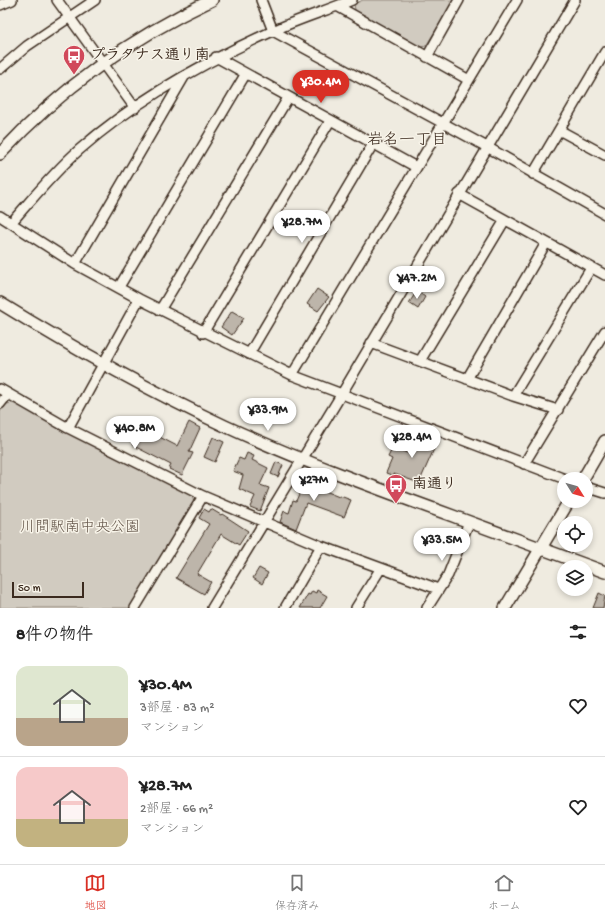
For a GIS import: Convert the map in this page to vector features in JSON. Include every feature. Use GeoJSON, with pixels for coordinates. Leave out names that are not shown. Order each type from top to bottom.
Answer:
{"type":"FeatureCollection","features":[{"type":"Feature","properties":{"kind":"street"},"geometry":{"type":"LineString","coordinates":[[0,5],[12,0]]}},
{"type":"Feature","properties":{"kind":"street"},"geometry":{"type":"LineString","coordinates":[[57,0],[135,108]]}},
{"type":"Feature","properties":{"kind":"street"},"geometry":{"type":"LineString","coordinates":[[0,69],[27,46],[94,0]]}},
{"type":"Feature","properties":{"kind":"street"},"geometry":{"type":"LineString","coordinates":[[0,154],[53,103],[103,63],[145,36],[212,0]]}},
{"type":"Feature","properties":{"kind":"street"},"geometry":{"type":"LineString","coordinates":[[261,0],[273,31],[487,147],[605,214]]}},
{"type":"Feature","properties":{"kind":"street"},"geometry":{"type":"LineString","coordinates":[[11,223],[79,150],[135,108],[216,57],[273,31],[352,0]]}},
{"type":"Feature","properties":{"kind":"street"},"geometry":{"type":"LineString","coordinates":[[427,57],[459,0]]}},
{"type":"Feature","properties":{"kind":"street"},"geometry":{"type":"LineString","coordinates":[[292,376],[517,0]]}},
{"type":"Feature","properties":{"kind":"street"},"geometry":{"type":"LineString","coordinates":[[212,608],[341,396],[459,194],[576,0]]}},
{"type":"Feature","properties":{"kind":"street"},"geometry":{"type":"LineString","coordinates":[[337,6],[469,80]]}},
{"type":"Feature","properties":{"kind":"street"},"geometry":{"type":"LineString","coordinates":[[533,174],[605,52]]}},
{"type":"Feature","properties":{"kind":"street"},"geometry":{"type":"LineString","coordinates":[[216,57],[245,75],[416,167]]}},
{"type":"Feature","properties":{"kind":"street"},"geometry":{"type":"LineString","coordinates":[[119,287],[245,75]]}},
{"type":"Feature","properties":{"kind":"street"},"geometry":{"type":"LineString","coordinates":[[75,264],[185,76]]}},
{"type":"Feature","properties":{"kind":"street"},"geometry":{"type":"LineString","coordinates":[[160,310],[288,98]]}},
{"type":"Feature","properties":{"kind":"street"},"geometry":{"type":"LineString","coordinates":[[203,333],[330,121]]}},
{"type":"Feature","properties":{"kind":"street"},"geometry":{"type":"LineString","coordinates":[[559,130],[604,151]]}},
{"type":"Feature","properties":{"kind":"street"},"geometry":{"type":"LineString","coordinates":[[249,354],[373,144]]}},
{"type":"Feature","properties":{"kind":"street"},"geometry":{"type":"LineString","coordinates":[[459,194],[605,275]]}},
{"type":"Feature","properties":{"kind":"street"},"geometry":{"type":"LineString","coordinates":[[0,216],[75,264],[203,333],[292,376],[341,396],[557,476]]}},
{"type":"Feature","properties":{"kind":"street"},"geometry":{"type":"LineString","coordinates":[[420,361],[505,220]]}},
{"type":"Feature","properties":{"kind":"street"},"geometry":{"type":"LineString","coordinates":[[467,378],[546,243]]}},
{"type":"Feature","properties":{"kind":"street"},"geometry":{"type":"LineString","coordinates":[[513,396],[591,268]]}},
{"type":"Feature","properties":{"kind":"street"},"geometry":{"type":"LineString","coordinates":[[68,428],[139,299]]}},
{"type":"Feature","properties":{"kind":"street"},"geometry":{"type":"LineString","coordinates":[[0,303],[103,364],[213,420],[302,459],[605,572]]}},
{"type":"Feature","properties":{"kind":"street"},"geometry":{"type":"LineString","coordinates":[[524,464],[605,331]]}},
{"type":"Feature","properties":{"kind":"street"},"geometry":{"type":"LineString","coordinates":[[371,343],[513,396],[558,410]]}},
{"type":"Feature","properties":{"kind":"street"},"geometry":{"type":"LineString","coordinates":[[0,389],[68,428],[203,496],[263,523],[321,546],[438,589]]}},
{"type":"Feature","properties":{"kind":"street"},"geometry":{"type":"LineString","coordinates":[[0,404],[8,394]]}},
{"type":"Feature","properties":{"kind":"street"},"geometry":{"type":"LineString","coordinates":[[587,472],[605,441]]}},
{"type":"Feature","properties":{"kind":"street"},"geometry":{"type":"LineString","coordinates":[[593,489],[605,493]]}},
{"type":"Feature","properties":{"kind":"street"},"geometry":{"type":"LineString","coordinates":[[135,608],[203,496]]}},
{"type":"Feature","properties":{"kind":"street"},"geometry":{"type":"LineString","coordinates":[[505,608],[565,508]]}},
{"type":"Feature","properties":{"kind":"street"},"geometry":{"type":"LineString","coordinates":[[427,608],[450,569],[469,522]]}},
{"type":"Feature","properties":{"kind":"street"},"geometry":{"type":"LineString","coordinates":[[285,608],[321,546]]}},
{"type":"Feature","properties":{"kind":"street"},"geometry":{"type":"LineString","coordinates":[[356,608],[380,568]]}},
{"type":"Feature","properties":{"kind":"green space"},"geometry":{"type":"Polygon","coordinates":[[[363,0],[454,0],[426,46],[420,47],[355,10],[354,4],[363,0]]]}},
{"type":"Feature","properties":{"kind":"green space","name":"川間駅南中央公園"},"geometry":{"type":"Polygon","coordinates":[[[15,403],[110,455],[192,495],[194,503],[130,608],[0,608],[0,411],[5,404],[15,403]]]}},
{"type":"Feature","properties":{"kind":"building"},"geometry":{"type":"Polygon","coordinates":[[[317,289],[329,297],[318,311],[307,304],[317,289]]]}},
{"type":"Feature","properties":{"kind":"building"},"geometry":{"type":"Polygon","coordinates":[[[417,291],[425,297],[418,309],[409,303],[417,291]]]}},
{"type":"Feature","properties":{"kind":"building"},"geometry":{"type":"Polygon","coordinates":[[[232,311],[244,318],[232,335],[221,327],[232,311]]]}},
{"type":"Feature","properties":{"kind":"building"},"geometry":{"type":"Polygon","coordinates":[[[189,422],[200,428],[189,452],[193,453],[182,475],[169,469],[171,465],[132,445],[142,428],[177,446],[189,422]]]}},
{"type":"Feature","properties":{"kind":"building"},"geometry":{"type":"Polygon","coordinates":[[[414,435],[425,439],[427,435],[438,440],[419,483],[394,474],[394,476],[386,473],[392,459],[388,457],[393,447],[407,453],[414,435]]]}},
{"type":"Feature","properties":{"kind":"building"},"geometry":{"type":"Polygon","coordinates":[[[213,437],[224,442],[215,462],[204,457],[213,437]]]}},
{"type":"Feature","properties":{"kind":"building"},"geometry":{"type":"Polygon","coordinates":[[[247,453],[254,456],[252,460],[268,468],[260,485],[269,488],[260,511],[250,507],[255,496],[239,489],[243,475],[233,471],[239,458],[244,460],[247,453]]]}},
{"type":"Feature","properties":{"kind":"building"},"geometry":{"type":"Polygon","coordinates":[[[276,462],[283,465],[278,477],[271,474],[276,462]]]}},
{"type":"Feature","properties":{"kind":"building"},"geometry":{"type":"Polygon","coordinates":[[[310,473],[321,478],[317,488],[351,500],[344,517],[306,503],[296,529],[280,522],[284,511],[289,513],[293,500],[296,501],[301,489],[303,490],[310,473]]]}},
{"type":"Feature","properties":{"kind":"building"},"geometry":{"type":"Polygon","coordinates":[[[204,509],[209,512],[211,509],[221,515],[222,514],[248,531],[239,545],[221,534],[197,574],[211,582],[204,594],[176,578],[209,524],[199,518],[204,509]]]}},
{"type":"Feature","properties":{"kind":"building"},"geometry":{"type":"Polygon","coordinates":[[[259,568],[268,573],[262,584],[253,578],[259,568]]]}},
{"type":"Feature","properties":{"kind":"building"},"geometry":{"type":"Polygon","coordinates":[[[317,590],[327,596],[320,608],[300,608],[308,594],[310,595],[312,591],[316,593],[317,590]]]}},
{"type":"Feature","properties":{"kind":"building"},"geometry":{"type":"Polygon","coordinates":[[[599,593],[605,596],[603,608],[593,608],[599,593]]]}},
{"type":"Feature","properties":{"kind":"place","name":"プラタナス通り南"},"geometry":{"type":"Point","coordinates":[74,76]}},
{"type":"Feature","properties":{"kind":"place","name":"南通り"},"geometry":{"type":"Point","coordinates":[396,504]}},
{"type":"Feature","properties":{"kind":"district","name":"岩名一丁目"},"geometry":{"type":"Point","coordinates":[407,141]}}]}
